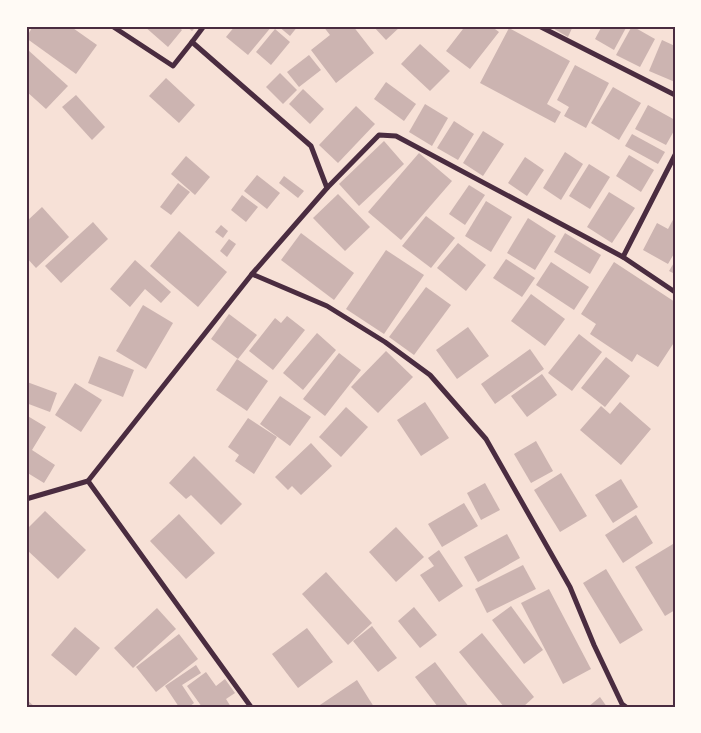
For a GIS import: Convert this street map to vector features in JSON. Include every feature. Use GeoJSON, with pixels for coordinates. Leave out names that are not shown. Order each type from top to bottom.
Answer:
{"type":"FeatureCollection","features":[{"type":"Feature","properties":{"kind":"street"},"geometry":{"type":"LineString","coordinates":[[112,26],[173,66],[204,26]]}},
{"type":"Feature","properties":{"kind":"street"},"geometry":{"type":"LineString","coordinates":[[540,26],[675,95]]}},
{"type":"Feature","properties":{"kind":"street"},"geometry":{"type":"LineString","coordinates":[[192,42],[311,146],[327,188]]}},
{"type":"Feature","properties":{"kind":"street"},"geometry":{"type":"LineString","coordinates":[[26,499],[88,481],[252,274],[327,188],[379,135],[396,136],[622,257],[675,292]]}},
{"type":"Feature","properties":{"kind":"street"},"geometry":{"type":"LineString","coordinates":[[622,257],[675,154]]}},
{"type":"Feature","properties":{"kind":"street"},"geometry":{"type":"LineString","coordinates":[[252,274],[327,306],[385,342],[430,375],[486,439],[570,586],[594,644],[622,704],[626,707]]}},
{"type":"Feature","properties":{"kind":"street"},"geometry":{"type":"LineString","coordinates":[[88,481],[251,707]]}},
{"type":"Feature","properties":{"kind":"building"},"geometry":{"type":"Polygon","coordinates":[[[33,26],[70,26],[97,45],[76,74],[26,38],[33,26]]]}},
{"type":"Feature","properties":{"kind":"building"},"geometry":{"type":"Polygon","coordinates":[[[144,26],[177,26],[182,30],[168,47],[144,26]]]}},
{"type":"Feature","properties":{"kind":"building"},"geometry":{"type":"Polygon","coordinates":[[[186,26],[197,26],[192,31],[186,26]]]}},
{"type":"Feature","properties":{"kind":"building"},"geometry":{"type":"Polygon","coordinates":[[[235,26],[272,26],[248,55],[226,37],[235,26]]]}},
{"type":"Feature","properties":{"kind":"building"},"geometry":{"type":"Polygon","coordinates":[[[278,26],[298,26],[290,36],[278,26]]]}},
{"type":"Feature","properties":{"kind":"building"},"geometry":{"type":"Polygon","coordinates":[[[323,26],[353,26],[374,53],[336,83],[311,50],[330,35],[323,26]]]}},
{"type":"Feature","properties":{"kind":"building"},"geometry":{"type":"Polygon","coordinates":[[[373,26],[401,26],[386,40],[373,26]]]}},
{"type":"Feature","properties":{"kind":"building"},"geometry":{"type":"Polygon","coordinates":[[[459,26],[491,26],[499,32],[470,69],[446,51],[463,29],[459,26]]]}},
{"type":"Feature","properties":{"kind":"building"},"geometry":{"type":"Polygon","coordinates":[[[549,26],[573,26],[568,37],[549,26]]]}},
{"type":"Feature","properties":{"kind":"building"},"geometry":{"type":"Polygon","coordinates":[[[602,26],[627,26],[614,50],[595,39],[602,26]]]}},
{"type":"Feature","properties":{"kind":"building"},"geometry":{"type":"Polygon","coordinates":[[[632,26],[655,39],[640,67],[616,55],[632,26]]]}},
{"type":"Feature","properties":{"kind":"building"},"geometry":{"type":"Polygon","coordinates":[[[509,28],[570,61],[547,104],[561,112],[555,123],[480,83],[509,28]]]}},
{"type":"Feature","properties":{"kind":"building"},"geometry":{"type":"Polygon","coordinates":[[[275,29],[290,42],[271,65],[256,52],[275,29]]]}},
{"type":"Feature","properties":{"kind":"building"},"geometry":{"type":"Polygon","coordinates":[[[662,40],[675,46],[675,82],[649,71],[662,40]]]}},
{"type":"Feature","properties":{"kind":"building"},"geometry":{"type":"Polygon","coordinates":[[[420,44],[450,71],[430,91],[401,64],[420,44]]]}},
{"type":"Feature","properties":{"kind":"building"},"geometry":{"type":"Polygon","coordinates":[[[28,50],[68,86],[46,109],[26,91],[26,52],[28,50]]]}},
{"type":"Feature","properties":{"kind":"building"},"geometry":{"type":"Polygon","coordinates":[[[309,55],[321,70],[299,87],[287,72],[309,55]]]}},
{"type":"Feature","properties":{"kind":"building"},"geometry":{"type":"Polygon","coordinates":[[[575,65],[609,83],[586,128],[564,116],[569,107],[557,100],[575,65]]]}},
{"type":"Feature","properties":{"kind":"building"},"geometry":{"type":"Polygon","coordinates":[[[280,73],[297,90],[283,104],[266,87],[280,73]]]}},
{"type":"Feature","properties":{"kind":"building"},"geometry":{"type":"Polygon","coordinates":[[[166,78],[195,105],[179,123],[149,96],[166,78]]]}},
{"type":"Feature","properties":{"kind":"building"},"geometry":{"type":"Polygon","coordinates":[[[386,82],[416,104],[404,121],[374,99],[386,82]]]}},
{"type":"Feature","properties":{"kind":"building"},"geometry":{"type":"Polygon","coordinates":[[[613,87],[641,103],[619,140],[591,123],[613,87]]]}},
{"type":"Feature","properties":{"kind":"building"},"geometry":{"type":"Polygon","coordinates":[[[303,89],[324,109],[310,124],[289,104],[303,89]]]}},
{"type":"Feature","properties":{"kind":"building"},"geometry":{"type":"Polygon","coordinates":[[[76,95],[105,127],[92,140],[62,107],[76,95]]]}},
{"type":"Feature","properties":{"kind":"building"},"geometry":{"type":"Polygon","coordinates":[[[425,104],[448,118],[432,146],[409,132],[425,104]]]}},
{"type":"Feature","properties":{"kind":"building"},"geometry":{"type":"Polygon","coordinates":[[[648,105],[675,120],[675,129],[666,145],[635,129],[648,105]]]}},
{"type":"Feature","properties":{"kind":"building"},"geometry":{"type":"Polygon","coordinates":[[[356,106],[375,124],[338,163],[319,145],[356,106]]]}},
{"type":"Feature","properties":{"kind":"building"},"geometry":{"type":"Polygon","coordinates":[[[454,121],[474,134],[458,160],[437,148],[454,121]]]}},
{"type":"Feature","properties":{"kind":"building"},"geometry":{"type":"Polygon","coordinates":[[[483,131],[504,144],[483,176],[463,163],[483,131]]]}},
{"type":"Feature","properties":{"kind":"building"},"geometry":{"type":"Polygon","coordinates":[[[632,134],[665,152],[658,164],[625,146],[632,134]]]}},
{"type":"Feature","properties":{"kind":"building"},"geometry":{"type":"Polygon","coordinates":[[[384,141],[404,164],[359,206],[339,184],[384,141]]]}},
{"type":"Feature","properties":{"kind":"building"},"geometry":{"type":"Polygon","coordinates":[[[565,152],[583,164],[561,200],[543,188],[565,152]]]}},
{"type":"Feature","properties":{"kind":"building"},"geometry":{"type":"Polygon","coordinates":[[[419,153],[452,181],[401,240],[368,212],[419,153]]]}},
{"type":"Feature","properties":{"kind":"building"},"geometry":{"type":"Polygon","coordinates":[[[629,155],[654,170],[641,192],[616,176],[629,155]]]}},
{"type":"Feature","properties":{"kind":"building"},"geometry":{"type":"Polygon","coordinates":[[[186,156],[210,177],[195,195],[171,174],[186,156]]]}},
{"type":"Feature","properties":{"kind":"building"},"geometry":{"type":"Polygon","coordinates":[[[525,157],[544,170],[527,196],[508,183],[525,157]]]}},
{"type":"Feature","properties":{"kind":"building"},"geometry":{"type":"Polygon","coordinates":[[[589,164],[610,177],[590,209],[569,196],[589,164]]]}},
{"type":"Feature","properties":{"kind":"building"},"geometry":{"type":"Polygon","coordinates":[[[257,175],[280,193],[267,209],[244,191],[257,175]]]}},
{"type":"Feature","properties":{"kind":"building"},"geometry":{"type":"Polygon","coordinates":[[[284,176],[304,191],[298,198],[279,183],[284,176]]]}},
{"type":"Feature","properties":{"kind":"building"},"geometry":{"type":"Polygon","coordinates":[[[178,183],[190,192],[171,215],[160,207],[178,183]]]}},
{"type":"Feature","properties":{"kind":"building"},"geometry":{"type":"Polygon","coordinates":[[[469,185],[485,195],[465,225],[449,214],[469,185]]]}},
{"type":"Feature","properties":{"kind":"building"},"geometry":{"type":"Polygon","coordinates":[[[609,192],[635,208],[612,243],[587,227],[609,192]]]}},
{"type":"Feature","properties":{"kind":"building"},"geometry":{"type":"Polygon","coordinates":[[[338,194],[370,227],[345,251],[313,218],[338,194]]]}},
{"type":"Feature","properties":{"kind":"building"},"geometry":{"type":"Polygon","coordinates":[[[242,195],[258,207],[246,222],[231,210],[242,195]]]}},
{"type":"Feature","properties":{"kind":"building"},"geometry":{"type":"Polygon","coordinates":[[[486,201],[512,217],[491,252],[465,236],[486,201]]]}},
{"type":"Feature","properties":{"kind":"building"},"geometry":{"type":"Polygon","coordinates":[[[42,207],[69,237],[36,268],[26,257],[26,222],[42,207]]]}},
{"type":"Feature","properties":{"kind":"building"},"geometry":{"type":"Polygon","coordinates":[[[426,216],[455,238],[431,268],[402,246],[426,216]]]}},
{"type":"Feature","properties":{"kind":"building"},"geometry":{"type":"Polygon","coordinates":[[[675,216],[675,252],[668,264],[643,250],[657,223],[668,229],[675,216]]]}},
{"type":"Feature","properties":{"kind":"building"},"geometry":{"type":"Polygon","coordinates":[[[528,218],[556,236],[535,270],[507,253],[528,218]]]}},
{"type":"Feature","properties":{"kind":"building"},"geometry":{"type":"Polygon","coordinates":[[[93,222],[108,239],[61,283],[45,266],[93,222]]]}},
{"type":"Feature","properties":{"kind":"building"},"geometry":{"type":"Polygon","coordinates":[[[221,225],[228,231],[223,238],[215,232],[221,225]]]}},
{"type":"Feature","properties":{"kind":"building"},"geometry":{"type":"Polygon","coordinates":[[[179,231],[227,272],[198,307],[150,266],[179,231]]]}},
{"type":"Feature","properties":{"kind":"building"},"geometry":{"type":"Polygon","coordinates":[[[301,233],[354,273],[334,300],[281,260],[301,233]]]}},
{"type":"Feature","properties":{"kind":"building"},"geometry":{"type":"Polygon","coordinates":[[[565,233],[601,255],[590,274],[554,252],[565,233]]]}},
{"type":"Feature","properties":{"kind":"building"},"geometry":{"type":"Polygon","coordinates":[[[229,239],[236,244],[227,257],[220,251],[229,239]]]}},
{"type":"Feature","properties":{"kind":"building"},"geometry":{"type":"Polygon","coordinates":[[[458,243],[486,265],[466,291],[437,268],[458,243]]]}},
{"type":"Feature","properties":{"kind":"building"},"geometry":{"type":"Polygon","coordinates":[[[386,250],[424,275],[384,334],[346,309],[386,250]]]}},
{"type":"Feature","properties":{"kind":"building"},"geometry":{"type":"Polygon","coordinates":[[[506,259],[535,278],[522,297],[493,278],[506,259]]]}},
{"type":"Feature","properties":{"kind":"building"},"geometry":{"type":"Polygon","coordinates":[[[135,260],[171,292],[161,303],[145,289],[130,307],[110,289],[135,260]]]}},
{"type":"Feature","properties":{"kind":"building"},"geometry":{"type":"Polygon","coordinates":[[[675,261],[675,274],[669,271],[675,261]]]}},
{"type":"Feature","properties":{"kind":"building"},"geometry":{"type":"Polygon","coordinates":[[[551,262],[589,287],[574,310],[536,285],[551,262]]]}},
{"type":"Feature","properties":{"kind":"building"},"geometry":{"type":"Polygon","coordinates":[[[614,262],[675,302],[675,341],[658,367],[637,354],[632,362],[590,334],[596,324],[581,314],[614,262]]]}},
{"type":"Feature","properties":{"kind":"building"},"geometry":{"type":"Polygon","coordinates":[[[426,287],[451,305],[414,355],[389,337],[426,287]]]}},
{"type":"Feature","properties":{"kind":"building"},"geometry":{"type":"Polygon","coordinates":[[[531,294],[565,319],[545,346],[511,321],[531,294]]]}},
{"type":"Feature","properties":{"kind":"building"},"geometry":{"type":"Polygon","coordinates":[[[143,305],[173,323],[146,369],[116,351],[143,305]]]}},
{"type":"Feature","properties":{"kind":"building"},"geometry":{"type":"Polygon","coordinates":[[[229,314],[257,335],[238,359],[211,339],[229,314]]]}},
{"type":"Feature","properties":{"kind":"building"},"geometry":{"type":"Polygon","coordinates":[[[287,316],[305,330],[273,370],[249,351],[275,318],[281,323],[287,316]]]}},
{"type":"Feature","properties":{"kind":"building"},"geometry":{"type":"Polygon","coordinates":[[[468,327],[489,356],[457,379],[436,350],[468,327]]]}},
{"type":"Feature","properties":{"kind":"building"},"geometry":{"type":"Polygon","coordinates":[[[317,333],[336,350],[303,390],[283,373],[317,333]]]}},
{"type":"Feature","properties":{"kind":"building"},"geometry":{"type":"Polygon","coordinates":[[[579,334],[602,352],[572,391],[548,373],[579,334]]]}},
{"type":"Feature","properties":{"kind":"building"},"geometry":{"type":"Polygon","coordinates":[[[530,349],[544,369],[495,404],[481,384],[530,349]]]}},
{"type":"Feature","properties":{"kind":"building"},"geometry":{"type":"Polygon","coordinates":[[[386,351],[413,377],[378,413],[351,387],[386,351]]]}},
{"type":"Feature","properties":{"kind":"building"},"geometry":{"type":"Polygon","coordinates":[[[339,353],[361,370],[325,416],[303,399],[339,353]]]}},
{"type":"Feature","properties":{"kind":"building"},"geometry":{"type":"Polygon","coordinates":[[[99,356],[134,370],[123,397],[88,383],[99,356]]]}},
{"type":"Feature","properties":{"kind":"building"},"geometry":{"type":"Polygon","coordinates":[[[606,357],[630,376],[605,407],[581,388],[606,357]]]}},
{"type":"Feature","properties":{"kind":"building"},"geometry":{"type":"Polygon","coordinates":[[[237,359],[268,381],[247,411],[216,390],[237,359]]]}},
{"type":"Feature","properties":{"kind":"building"},"geometry":{"type":"Polygon","coordinates":[[[542,374],[557,395],[527,417],[511,396],[542,374]]]}},
{"type":"Feature","properties":{"kind":"building"},"geometry":{"type":"Polygon","coordinates":[[[27,382],[57,393],[50,412],[26,403],[27,382]]]}},
{"type":"Feature","properties":{"kind":"building"},"geometry":{"type":"Polygon","coordinates":[[[75,383],[102,400],[81,432],[55,415],[75,383]]]}},
{"type":"Feature","properties":{"kind":"building"},"geometry":{"type":"Polygon","coordinates":[[[280,396],[311,417],[290,446],[260,424],[280,396]]]}},
{"type":"Feature","properties":{"kind":"building"},"geometry":{"type":"Polygon","coordinates":[[[425,402],[449,438],[421,456],[397,420],[425,402]]]}},
{"type":"Feature","properties":{"kind":"building"},"geometry":{"type":"Polygon","coordinates":[[[620,402],[651,429],[621,465],[580,430],[601,406],[610,414],[620,402]]]}},
{"type":"Feature","properties":{"kind":"building"},"geometry":{"type":"Polygon","coordinates":[[[346,407],[368,427],[341,457],[319,437],[346,407]]]}},
{"type":"Feature","properties":{"kind":"building"},"geometry":{"type":"Polygon","coordinates":[[[26,415],[46,427],[32,450],[55,465],[44,483],[26,472],[26,415]]]}},
{"type":"Feature","properties":{"kind":"building"},"geometry":{"type":"Polygon","coordinates":[[[248,418],[277,437],[254,474],[235,461],[239,455],[228,447],[248,418]]]}},
{"type":"Feature","properties":{"kind":"building"},"geometry":{"type":"Polygon","coordinates":[[[536,441],[553,471],[531,483],[514,454],[536,441]]]}},
{"type":"Feature","properties":{"kind":"building"},"geometry":{"type":"Polygon","coordinates":[[[311,443],[332,466],[301,495],[292,486],[288,490],[275,477],[311,443]]]}},
{"type":"Feature","properties":{"kind":"building"},"geometry":{"type":"Polygon","coordinates":[[[194,456],[242,504],[221,525],[191,495],[186,499],[169,483],[194,456]]]}},
{"type":"Feature","properties":{"kind":"building"},"geometry":{"type":"Polygon","coordinates":[[[561,473],[587,516],[560,532],[534,490],[561,473]]]}},
{"type":"Feature","properties":{"kind":"building"},"geometry":{"type":"Polygon","coordinates":[[[621,479],[638,507],[613,523],[595,495],[621,479]]]}},
{"type":"Feature","properties":{"kind":"building"},"geometry":{"type":"Polygon","coordinates":[[[485,483],[500,510],[481,520],[467,493],[485,483]]]}},
{"type":"Feature","properties":{"kind":"building"},"geometry":{"type":"Polygon","coordinates":[[[464,503],[478,526],[442,547],[428,524],[464,503]]]}},
{"type":"Feature","properties":{"kind":"building"},"geometry":{"type":"Polygon","coordinates":[[[45,511],[86,550],[58,579],[26,549],[26,530],[45,511]]]}},
{"type":"Feature","properties":{"kind":"building"},"geometry":{"type":"Polygon","coordinates":[[[179,514],[215,553],[186,579],[150,541],[179,514]]]}},
{"type":"Feature","properties":{"kind":"building"},"geometry":{"type":"Polygon","coordinates":[[[636,515],[653,543],[623,563],[605,535],[636,515]]]}},
{"type":"Feature","properties":{"kind":"building"},"geometry":{"type":"Polygon","coordinates":[[[396,527],[424,557],[396,582],[369,552],[396,527]]]}},
{"type":"Feature","properties":{"kind":"building"},"geometry":{"type":"Polygon","coordinates":[[[507,534],[520,558],[478,582],[464,557],[507,534]]]}},
{"type":"Feature","properties":{"kind":"building"},"geometry":{"type":"Polygon","coordinates":[[[673,544],[675,547],[675,610],[665,616],[635,567],[673,544]]]}},
{"type":"Feature","properties":{"kind":"building"},"geometry":{"type":"Polygon","coordinates":[[[439,550],[463,586],[439,602],[420,575],[434,566],[428,558],[439,550]]]}},
{"type":"Feature","properties":{"kind":"building"},"geometry":{"type":"Polygon","coordinates":[[[523,565],[536,589],[487,613],[475,589],[523,565]]]}},
{"type":"Feature","properties":{"kind":"building"},"geometry":{"type":"Polygon","coordinates":[[[606,569],[643,630],[620,644],[583,583],[606,569]]]}},
{"type":"Feature","properties":{"kind":"building"},"geometry":{"type":"Polygon","coordinates":[[[326,572],[372,623],[348,645],[302,594],[326,572]]]}},
{"type":"Feature","properties":{"kind":"building"},"geometry":{"type":"Polygon","coordinates":[[[549,589],[591,669],[563,684],[521,603],[549,589]]]}},
{"type":"Feature","properties":{"kind":"building"},"geometry":{"type":"Polygon","coordinates":[[[511,606],[543,650],[524,664],[492,620],[511,606]]]}},
{"type":"Feature","properties":{"kind":"building"},"geometry":{"type":"Polygon","coordinates":[[[414,607],[437,635],[420,648],[398,621],[414,607]]]}},
{"type":"Feature","properties":{"kind":"building"},"geometry":{"type":"Polygon","coordinates":[[[157,608],[176,629],[133,668],[114,648],[157,608]]]}},
{"type":"Feature","properties":{"kind":"building"},"geometry":{"type":"Polygon","coordinates":[[[372,626],[397,658],[378,672],[353,641],[372,626]]]}},
{"type":"Feature","properties":{"kind":"building"},"geometry":{"type":"Polygon","coordinates":[[[75,627],[100,648],[76,676],[51,655],[75,627]]]}},
{"type":"Feature","properties":{"kind":"building"},"geometry":{"type":"Polygon","coordinates":[[[307,628],[333,662],[298,688],[272,654],[307,628]]]}},
{"type":"Feature","properties":{"kind":"building"},"geometry":{"type":"Polygon","coordinates":[[[482,633],[534,697],[523,707],[504,707],[459,652],[482,633]]]}},
{"type":"Feature","properties":{"kind":"building"},"geometry":{"type":"Polygon","coordinates":[[[179,634],[198,659],[156,692],[136,667],[179,634]]]}},
{"type":"Feature","properties":{"kind":"building"},"geometry":{"type":"Polygon","coordinates":[[[435,662],[469,707],[438,707],[415,677],[435,662]]]}},
{"type":"Feature","properties":{"kind":"building"},"geometry":{"type":"Polygon","coordinates":[[[196,665],[201,673],[182,685],[194,703],[189,707],[179,707],[165,686],[196,665]]]}},
{"type":"Feature","properties":{"kind":"building"},"geometry":{"type":"Polygon","coordinates":[[[206,672],[216,686],[225,679],[235,693],[226,699],[231,707],[202,707],[187,686],[206,672]]]}},
{"type":"Feature","properties":{"kind":"building"},"geometry":{"type":"Polygon","coordinates":[[[357,680],[374,707],[317,707],[357,680]]]}},
{"type":"Feature","properties":{"kind":"building"},"geometry":{"type":"Polygon","coordinates":[[[600,697],[607,707],[588,707],[600,697]]]}},
{"type":"Feature","properties":{"kind":"building"},"geometry":{"type":"Polygon","coordinates":[[[26,699],[35,707],[26,707],[26,699]]]}}]}
